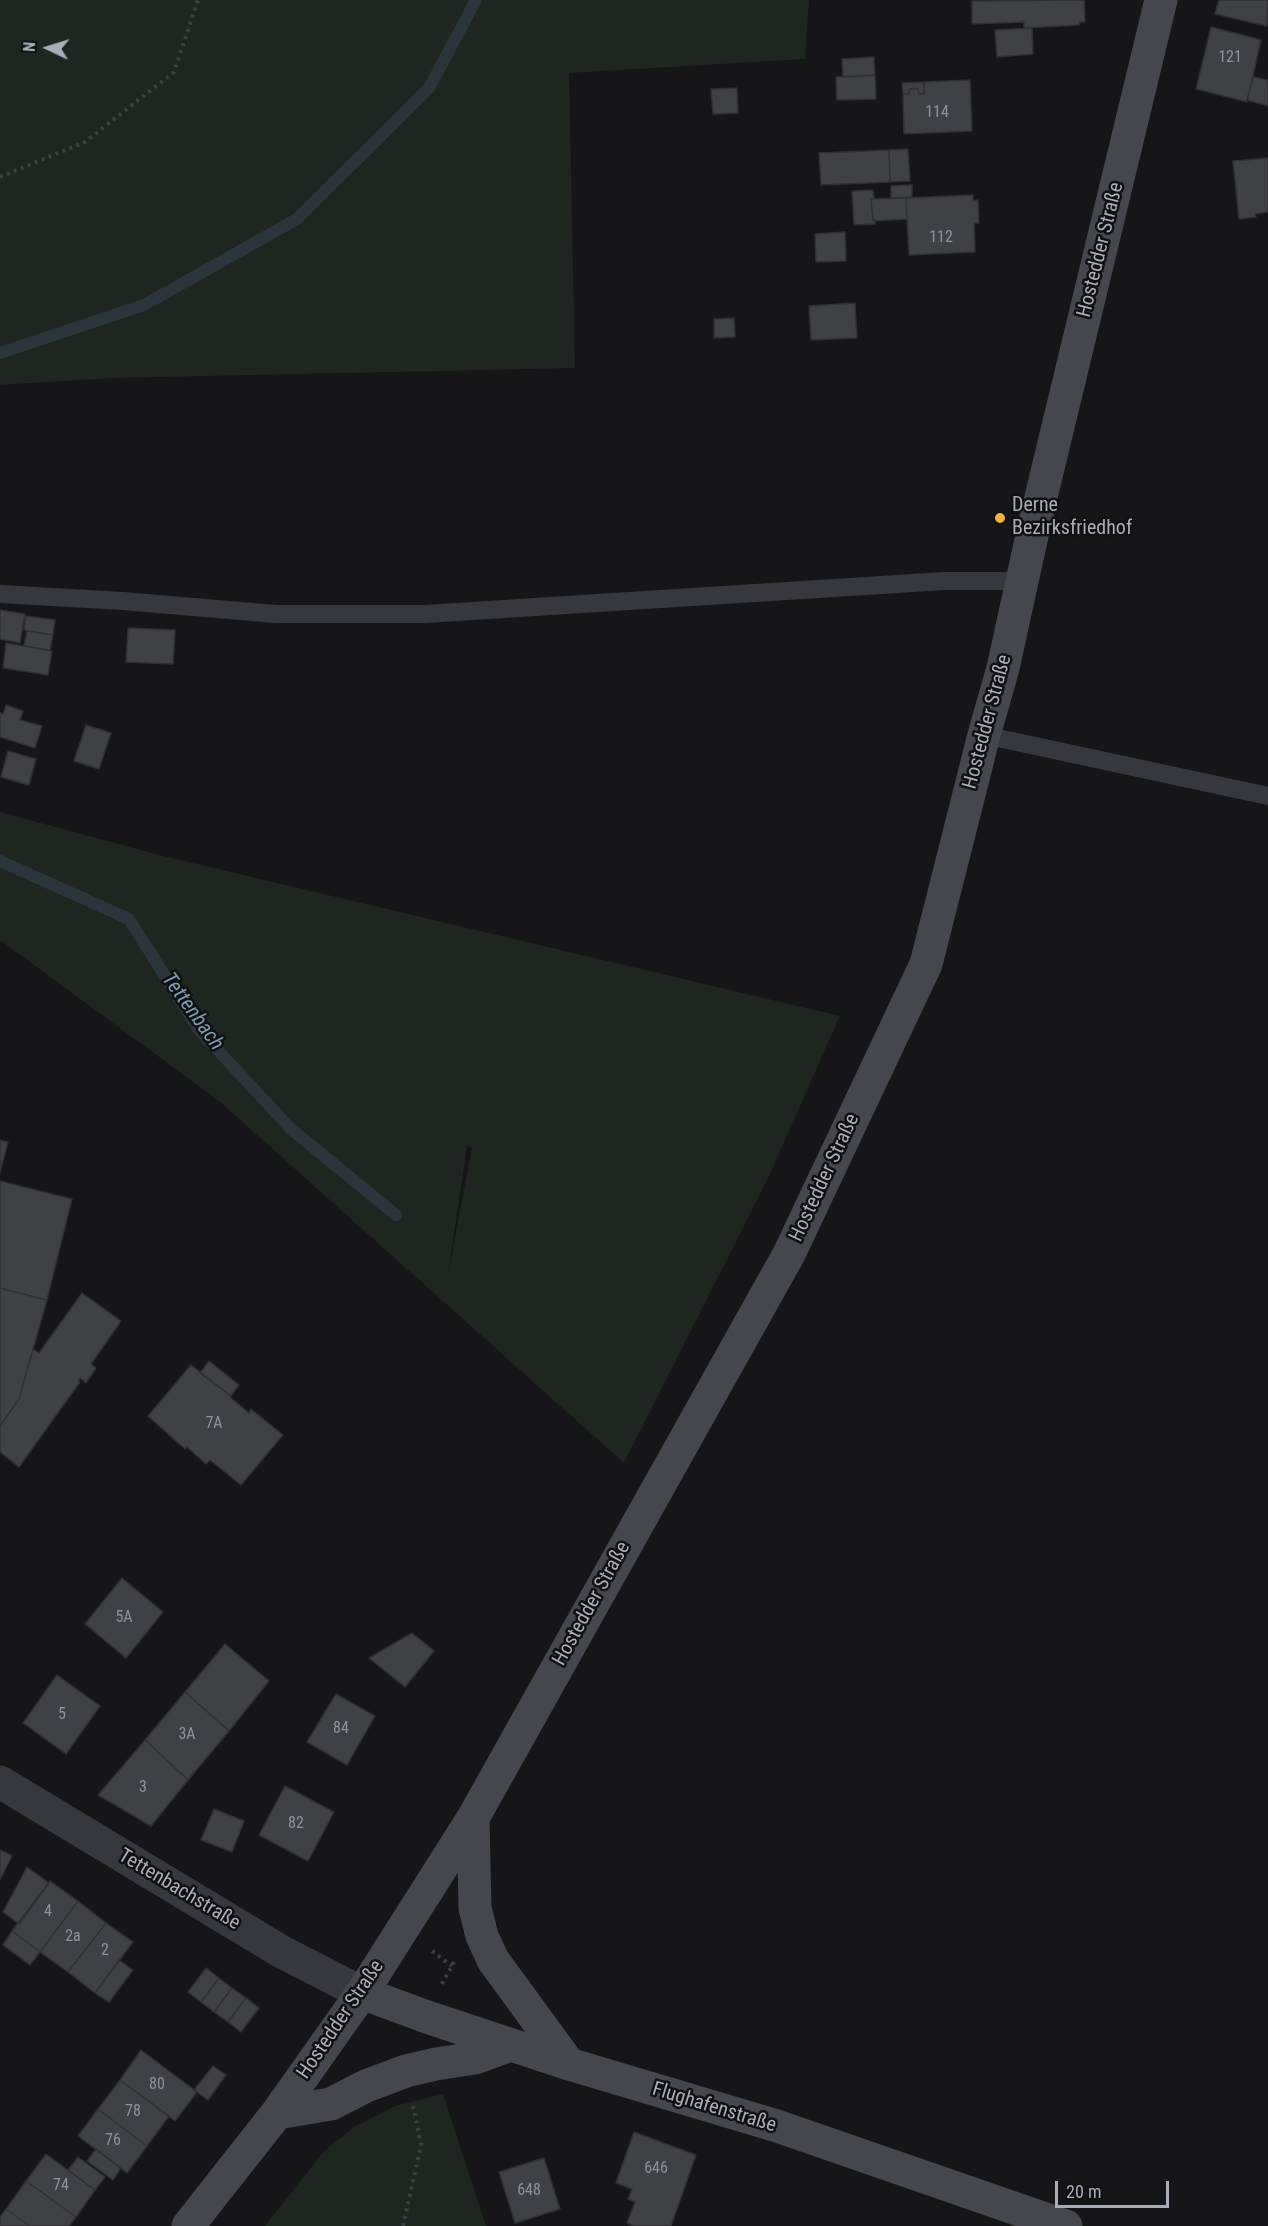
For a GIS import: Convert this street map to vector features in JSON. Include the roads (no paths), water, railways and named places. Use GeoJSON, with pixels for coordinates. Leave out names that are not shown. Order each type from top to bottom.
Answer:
{"type":"FeatureCollection","features":[{"type":"Feature","properties":{"kind":"main road","name":"Hostedder Straße"},"geometry":{"type":"LineString","coordinates":[[188,2226],[278,2113],[362,1993],[473,1818],[789,1254],[926,964],[1003,668],[1161,0]]}},
{"type":"Feature","properties":{"kind":"main road"},"geometry":{"type":"LineString","coordinates":[[473,1818],[475,1908],[482,1936],[493,1960],[569,2064]]}},
{"type":"Feature","properties":{"kind":"main road","name":"Flughafenstraße"},"geometry":{"type":"LineString","coordinates":[[362,1993],[569,2064],[777,2127],[1066,2226]]}},
{"type":"Feature","properties":{"kind":"main road"},"geometry":{"type":"LineString","coordinates":[[278,2113],[331,2104],[366,2086],[406,2071],[475,2058],[511,2045]]}},
{"type":"Feature","properties":{"kind":"street","name":"Tettenbachstraße"},"geometry":{"type":"LineString","coordinates":[[0,1782],[282,1952],[362,1993]]}},
{"type":"Feature","properties":{"kind":"lane"},"geometry":{"type":"LineString","coordinates":[[0,594],[123,601],[276,614],[425,614],[944,581],[1022,581]]}},
{"type":"Feature","properties":{"kind":"lane"},"geometry":{"type":"LineString","coordinates":[[984,735],[1268,796]]}},
{"type":"Feature","properties":{"kind":"waterway"},"geometry":{"type":"LineString","coordinates":[[0,353],[144,305],[297,219],[429,88],[476,0]]}},
{"type":"Feature","properties":{"kind":"waterway","name":"Tettenbach"},"geometry":{"type":"LineString","coordinates":[[0,861],[129,919],[199,1030],[291,1129],[396,1215]]}},
{"type":"Feature","properties":{"kind":"place","name":"Derne Bezirksfriedhof"},"geometry":{"type":"Point","coordinates":[1000,518]}}]}
